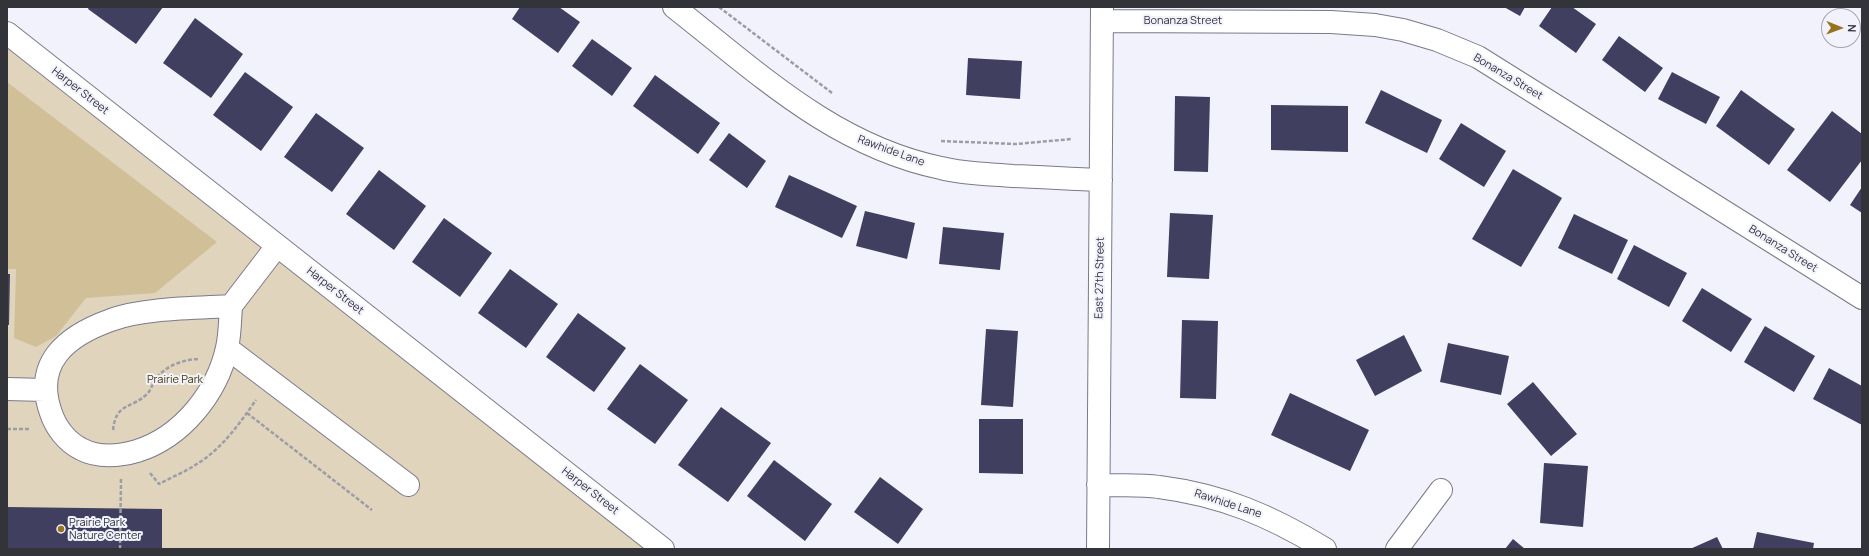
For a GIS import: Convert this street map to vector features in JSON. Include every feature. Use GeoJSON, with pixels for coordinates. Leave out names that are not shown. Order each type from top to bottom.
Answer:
{"type":"FeatureCollection","features":[{"type":"Feature","properties":{"kind":"street","name":"Rawhide Lane"},"geometry":{"type":"LineString","coordinates":[[674,7],[814,116],[862,143],[914,162],[968,173],[1101,180]]}},
{"type":"Feature","properties":{"kind":"street","name":"East 27th Street"},"geometry":{"type":"LineString","coordinates":[[1098,549],[1102,14]]}},
{"type":"Feature","properties":{"kind":"street","name":"Bonanza Street"},"geometry":{"type":"LineString","coordinates":[[1102,14],[1331,22],[1375,25],[1403,30],[1437,40],[1478,57],[1862,298]]}},
{"type":"Feature","properties":{"kind":"street","name":"Harper Street"},"geometry":{"type":"LineString","coordinates":[[7,33],[663,549]]}},
{"type":"Feature","properties":{"kind":"street"},"geometry":{"type":"LineString","coordinates":[[231,306],[142,314],[111,320],[81,334],[60,350],[50,364],[45,390],[46,399],[53,419],[64,437],[82,450],[103,455],[124,455],[145,448],[168,437],[188,420],[203,402],[219,372],[227,348],[231,306],[277,246]]}},
{"type":"Feature","properties":{"kind":"street"},"geometry":{"type":"LineString","coordinates":[[227,348],[408,485]]}},
{"type":"Feature","properties":{"kind":"street"},"geometry":{"type":"LineString","coordinates":[[7,389],[45,390]]}},
{"type":"Feature","properties":{"kind":"street","name":"Rawhide Lane"},"geometry":{"type":"LineString","coordinates":[[1098,485],[1158,486],[1205,495],[1250,510],[1290,527],[1325,549]]}},
{"type":"Feature","properties":{"kind":"street"},"geometry":{"type":"LineString","coordinates":[[1397,549],[1441,490]]}},
{"type":"Feature","properties":{"kind":"path"},"geometry":{"type":"LineString","coordinates":[[719,7],[836,96]]}},
{"type":"Feature","properties":{"kind":"path"},"geometry":{"type":"LineString","coordinates":[[939,140],[1016,144],[1072,139]]}},
{"type":"Feature","properties":{"kind":"path"},"geometry":{"type":"LineString","coordinates":[[114,455],[113,429],[115,417],[122,409],[141,399],[148,393],[164,370],[182,362],[203,359],[219,372]]}},
{"type":"Feature","properties":{"kind":"path"},"geometry":{"type":"LineString","coordinates":[[247,413],[372,510]]}},
{"type":"Feature","properties":{"kind":"path"},"geometry":{"type":"LineString","coordinates":[[120,549],[121,477]]}},
{"type":"Feature","properties":{"kind":"green space","name":"Prairie Park"},"geometry":{"type":"Polygon","coordinates":[[[7,33],[663,549],[7,549],[7,33]]]}},
{"type":"Feature","properties":{"kind":"shaded area"},"geometry":{"type":"Polygon","coordinates":[[[7,82],[217,242],[155,293],[86,298],[56,336],[36,347],[14,338],[16,269],[7,269],[7,82]]]}},
{"type":"Feature","properties":{"kind":"building"},"geometry":{"type":"Polygon","coordinates":[[[89,7],[163,7],[136,44],[88,9],[89,7]]]}},
{"type":"Feature","properties":{"kind":"building"},"geometry":{"type":"Polygon","coordinates":[[[520,7],[559,7],[580,22],[558,53],[512,19],[520,7]]]}},
{"type":"Feature","properties":{"kind":"building"},"geometry":{"type":"Polygon","coordinates":[[[1504,7],[1525,7],[1520,16],[1504,7]]]}},
{"type":"Feature","properties":{"kind":"building"},"geometry":{"type":"Polygon","coordinates":[[[1552,7],[1572,7],[1596,24],[1576,53],[1539,26],[1552,7]]]}},
{"type":"Feature","properties":{"kind":"building"},"geometry":{"type":"Polygon","coordinates":[[[195,18],[243,54],[211,98],[163,63],[195,18]]]}},
{"type":"Feature","properties":{"kind":"building"},"geometry":{"type":"Polygon","coordinates":[[[1619,36],[1663,68],[1645,92],[1602,60],[1619,36]]]}},
{"type":"Feature","properties":{"kind":"building"},"geometry":{"type":"Polygon","coordinates":[[[592,39],[632,68],[612,96],[572,66],[592,39]]]}},
{"type":"Feature","properties":{"kind":"building"},"geometry":{"type":"Polygon","coordinates":[[[968,58],[1022,61],[1020,99],[966,95],[968,58]]]}},
{"type":"Feature","properties":{"kind":"building"},"geometry":{"type":"Polygon","coordinates":[[[245,72],[293,107],[261,151],[213,115],[245,72]]]}},
{"type":"Feature","properties":{"kind":"building"},"geometry":{"type":"Polygon","coordinates":[[[1672,72],[1720,97],[1706,124],[1658,99],[1672,72]]]}},
{"type":"Feature","properties":{"kind":"building"},"geometry":{"type":"Polygon","coordinates":[[[655,75],[720,123],[698,154],[633,106],[655,75]]]}},
{"type":"Feature","properties":{"kind":"building"},"geometry":{"type":"Polygon","coordinates":[[[1381,90],[1442,120],[1427,153],[1365,123],[1381,90]]]}},
{"type":"Feature","properties":{"kind":"building"},"geometry":{"type":"Polygon","coordinates":[[[1741,90],[1795,129],[1769,165],[1716,126],[1741,90]]]}},
{"type":"Feature","properties":{"kind":"building"},"geometry":{"type":"Polygon","coordinates":[[[1175,96],[1210,97],[1208,172],[1174,171],[1175,96]]]}},
{"type":"Feature","properties":{"kind":"building"},"geometry":{"type":"Polygon","coordinates":[[[1271,105],[1348,106],[1348,152],[1271,150],[1271,105]]]}},
{"type":"Feature","properties":{"kind":"building"},"geometry":{"type":"Polygon","coordinates":[[[1832,111],[1862,134],[1862,160],[1830,202],[1787,170],[1832,111]]]}},
{"type":"Feature","properties":{"kind":"building"},"geometry":{"type":"Polygon","coordinates":[[[316,113],[364,148],[332,192],[284,157],[316,113]]]}},
{"type":"Feature","properties":{"kind":"building"},"geometry":{"type":"Polygon","coordinates":[[[1461,123],[1506,151],[1484,187],[1439,159],[1461,123]]]}},
{"type":"Feature","properties":{"kind":"building"},"geometry":{"type":"Polygon","coordinates":[[[729,133],[766,161],[747,188],[709,160],[729,133]]]}},
{"type":"Feature","properties":{"kind":"building"},"geometry":{"type":"Polygon","coordinates":[[[1513,169],[1562,198],[1521,267],[1472,239],[1513,169]]]}},
{"type":"Feature","properties":{"kind":"building"},"geometry":{"type":"Polygon","coordinates":[[[379,170],[426,206],[394,250],[346,214],[379,170]]]}},
{"type":"Feature","properties":{"kind":"building"},"geometry":{"type":"Polygon","coordinates":[[[789,175],[857,206],[842,238],[775,207],[789,175]]]}},
{"type":"Feature","properties":{"kind":"building"},"geometry":{"type":"Polygon","coordinates":[[[1862,187],[1862,213],[1850,205],[1862,187]]]}},
{"type":"Feature","properties":{"kind":"building"},"geometry":{"type":"Polygon","coordinates":[[[865,211],[915,223],[907,259],[856,246],[865,211]]]}},
{"type":"Feature","properties":{"kind":"building"},"geometry":{"type":"Polygon","coordinates":[[[1170,213],[1213,215],[1209,279],[1167,277],[1170,213]]]}},
{"type":"Feature","properties":{"kind":"building"},"geometry":{"type":"Polygon","coordinates":[[[1574,214],[1628,240],[1612,274],[1558,248],[1574,214]]]}},
{"type":"Feature","properties":{"kind":"building"},"geometry":{"type":"Polygon","coordinates":[[[444,218],[492,253],[460,297],[412,262],[444,218]]]}},
{"type":"Feature","properties":{"kind":"building"},"geometry":{"type":"Polygon","coordinates":[[[943,227],[1004,233],[1000,270],[939,264],[943,227]]]}},
{"type":"Feature","properties":{"kind":"building"},"geometry":{"type":"Polygon","coordinates":[[[1634,245],[1687,273],[1669,307],[1617,279],[1634,245]]]}},
{"type":"Feature","properties":{"kind":"building"},"geometry":{"type":"Polygon","coordinates":[[[510,269],[558,304],[526,348],[478,313],[510,269]]]}},
{"type":"Feature","properties":{"kind":"building"},"geometry":{"type":"Polygon","coordinates":[[[7,274],[10,274],[9,325],[7,325],[7,274]]]}},
{"type":"Feature","properties":{"kind":"building"},"geometry":{"type":"Polygon","coordinates":[[[1702,288],[1752,319],[1731,352],[1682,321],[1702,288]]]}},
{"type":"Feature","properties":{"kind":"building"},"geometry":{"type":"Polygon","coordinates":[[[578,313],[626,348],[594,392],[546,357],[578,313]]]}},
{"type":"Feature","properties":{"kind":"building"},"geometry":{"type":"Polygon","coordinates":[[[1182,320],[1218,321],[1216,399],[1180,398],[1182,320]]]}},
{"type":"Feature","properties":{"kind":"building"},"geometry":{"type":"Polygon","coordinates":[[[1765,326],[1815,356],[1794,392],[1744,362],[1765,326]]]}},
{"type":"Feature","properties":{"kind":"building"},"geometry":{"type":"Polygon","coordinates":[[[986,329],[1018,331],[1013,407],[981,405],[986,329]]]}},
{"type":"Feature","properties":{"kind":"building"},"geometry":{"type":"Polygon","coordinates":[[[1404,335],[1422,371],[1375,396],[1356,360],[1404,335]]]}},
{"type":"Feature","properties":{"kind":"building"},"geometry":{"type":"Polygon","coordinates":[[[1448,343],[1509,356],[1501,395],[1440,382],[1448,343]]]}},
{"type":"Feature","properties":{"kind":"building"},"geometry":{"type":"Polygon","coordinates":[[[640,364],[688,400],[655,444],[607,409],[640,364]]]}},
{"type":"Feature","properties":{"kind":"building"},"geometry":{"type":"Polygon","coordinates":[[[1829,368],[1862,386],[1862,425],[1813,399],[1829,368]]]}},
{"type":"Feature","properties":{"kind":"building"},"geometry":{"type":"Polygon","coordinates":[[[1533,382],[1577,434],[1551,456],[1507,404],[1533,382]]]}},
{"type":"Feature","properties":{"kind":"building"},"geometry":{"type":"Polygon","coordinates":[[[1290,393],[1369,430],[1350,471],[1271,435],[1290,393]]]}},
{"type":"Feature","properties":{"kind":"building"},"geometry":{"type":"Polygon","coordinates":[[[721,407],[771,443],[728,502],[678,465],[721,407]]]}},
{"type":"Feature","properties":{"kind":"building"},"geometry":{"type":"Polygon","coordinates":[[[979,419],[1023,419],[1023,474],[979,473],[979,419]]]}},
{"type":"Feature","properties":{"kind":"building"},"geometry":{"type":"Polygon","coordinates":[[[774,460],[832,504],[805,541],[747,496],[774,460]]]}},
{"type":"Feature","properties":{"kind":"building"},"geometry":{"type":"Polygon","coordinates":[[[1544,463],[1588,466],[1583,527],[1540,523],[1544,463]]]}},
{"type":"Feature","properties":{"kind":"building"},"geometry":{"type":"Polygon","coordinates":[[[880,477],[923,509],[898,544],[854,512],[880,477]]]}},
{"type":"Feature","properties":{"kind":"building","name":"Prairie Park Nature Center"},"geometry":{"type":"Polygon","coordinates":[[[7,507],[162,509],[162,549],[7,549],[7,507]]]}},
{"type":"Feature","properties":{"kind":"building"},"geometry":{"type":"Polygon","coordinates":[[[1757,532],[1814,543],[1813,549],[1753,549],[1757,532]]]}},
{"type":"Feature","properties":{"kind":"building"},"geometry":{"type":"Polygon","coordinates":[[[1717,537],[1723,549],[1690,549],[1717,537]]]}},
{"type":"Feature","properties":{"kind":"building"},"geometry":{"type":"Polygon","coordinates":[[[1513,539],[1525,549],[1505,549],[1513,539]]]}},
{"type":"Feature","properties":{"kind":"place","name":"Prairie Park Nature Center"},"geometry":{"type":"Point","coordinates":[61,529]}}]}
